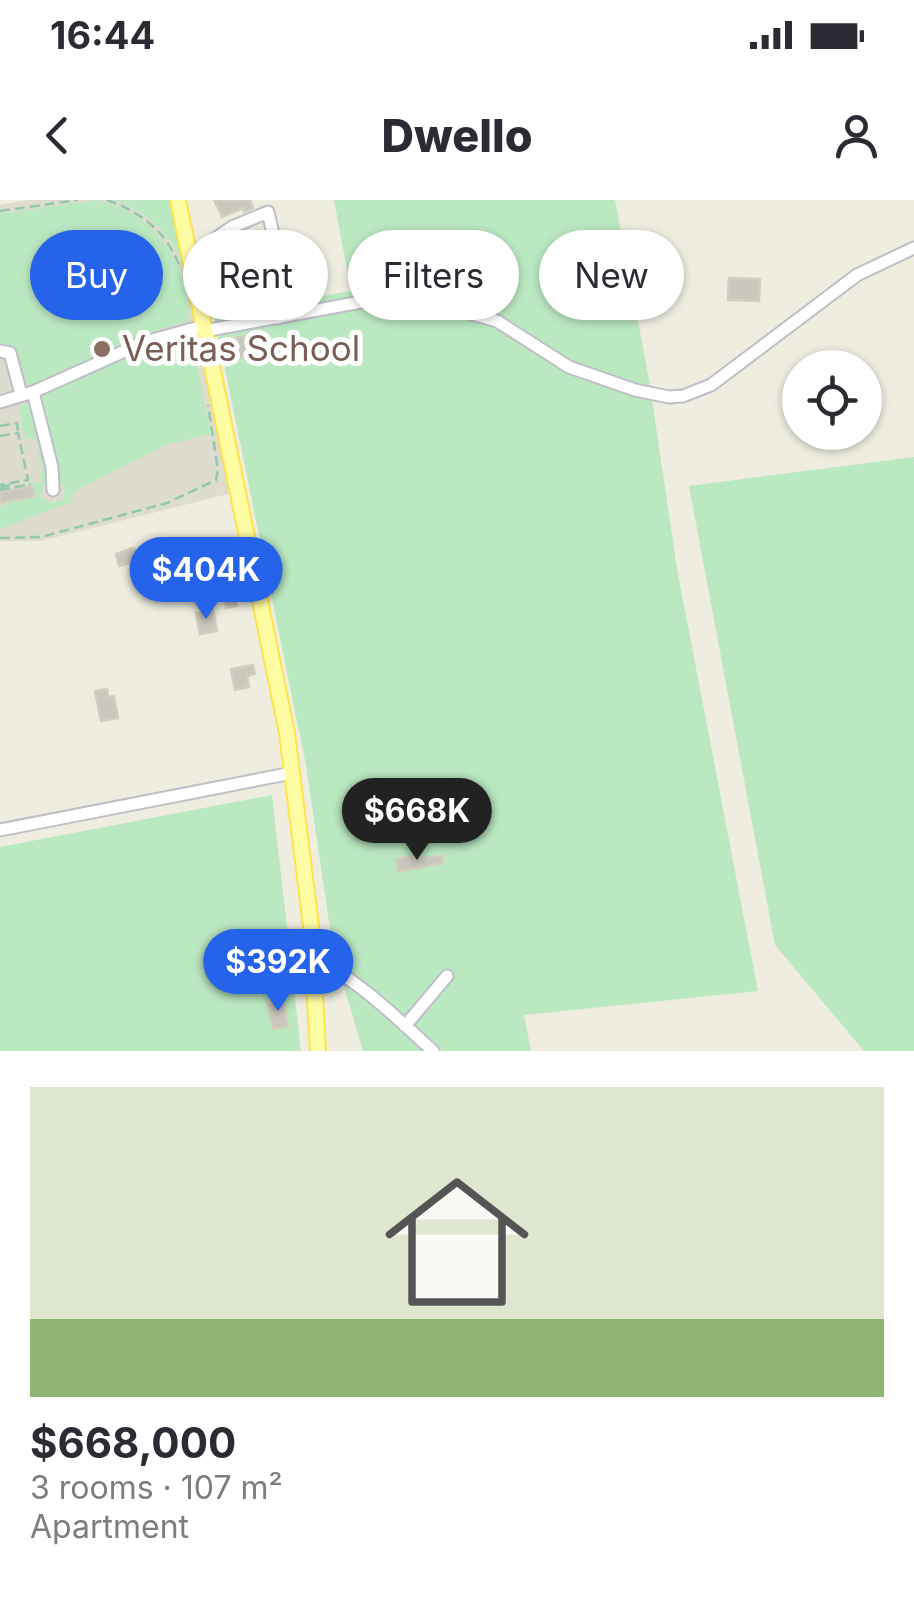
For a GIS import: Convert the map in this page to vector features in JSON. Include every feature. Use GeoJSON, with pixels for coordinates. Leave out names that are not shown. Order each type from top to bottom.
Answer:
{"type":"FeatureCollection","features":[{"type":"Feature","properties":{"kind":"main road"},"geometry":{"type":"LineString","coordinates":[[178,200],[184,230]]}},
{"type":"Feature","properties":{"kind":"main road"},"geometry":{"type":"LineString","coordinates":[[198,320],[249,547],[292,773],[314,961],[318,1051]]}},
{"type":"Feature","properties":{"kind":"street"},"geometry":{"type":"LineString","coordinates":[[228,230],[268,212],[272,230]]}},
{"type":"Feature","properties":{"kind":"street"},"geometry":{"type":"LineString","coordinates":[[328,309],[412,297],[497,321],[550,358],[586,374],[654,395],[683,396],[711,385],[858,275],[914,248]]}},
{"type":"Feature","properties":{"kind":"street"},"geometry":{"type":"LineString","coordinates":[[0,402],[145,342],[267,320]]}},
{"type":"Feature","properties":{"kind":"street"},"geometry":{"type":"LineString","coordinates":[[0,351],[10,352],[14,358],[52,467],[53,490]]}},
{"type":"Feature","properties":{"kind":"street"},"geometry":{"type":"LineString","coordinates":[[150,569],[160,574],[249,547]]}},
{"type":"Feature","properties":{"kind":"street"},"geometry":{"type":"LineString","coordinates":[[168,591],[202,578],[253,568]]}},
{"type":"Feature","properties":{"kind":"street"},"geometry":{"type":"LineString","coordinates":[[0,830],[292,773]]}},
{"type":"Feature","properties":{"kind":"street"},"geometry":{"type":"LineString","coordinates":[[314,961],[326,964],[353,984],[433,1051]]}},
{"type":"Feature","properties":{"kind":"street"},"geometry":{"type":"LineString","coordinates":[[405,1026],[447,976]]}},
{"type":"Feature","properties":{"kind":"path"},"geometry":{"type":"LineString","coordinates":[[0,211],[78,200]]}},
{"type":"Feature","properties":{"kind":"path"},"geometry":{"type":"LineString","coordinates":[[107,200],[131,210],[160,231],[182,272]]}},
{"type":"Feature","properties":{"kind":"path"},"geometry":{"type":"LineString","coordinates":[[200,332],[200,368]]}},
{"type":"Feature","properties":{"kind":"path"},"geometry":{"type":"LineString","coordinates":[[0,538],[41,537],[167,503],[216,480],[218,470],[207,399]]}},
{"type":"Feature","properties":{"kind":"path"},"geometry":{"type":"LineString","coordinates":[[0,426],[17,423],[28,480],[0,488]]}},
{"type":"Feature","properties":{"kind":"path"},"geometry":{"type":"LineString","coordinates":[[0,436],[18,433]]}},
{"type":"Feature","properties":{"kind":"path"},"geometry":{"type":"LineString","coordinates":[[0,488],[31,484]]}},
{"type":"Feature","properties":{"kind":"shaded area","name":"Veritas School"},"geometry":{"type":"Polygon","coordinates":[[[28,200],[173,200],[183,250],[183,320],[197,320],[232,493],[41,541],[0,541],[0,205],[28,200]]]}},
{"type":"Feature","properties":{"kind":"green space"},"geometry":{"type":"Polygon","coordinates":[[[96,200],[117,206],[153,230],[30,230],[30,320],[163,320],[163,242],[183,279],[183,320],[189,321],[155,331],[42,383],[24,385],[15,355],[0,347],[0,214],[96,200]]]}},
{"type":"Feature","properties":{"kind":"green space"},"geometry":{"type":"Polygon","coordinates":[[[114,200],[172,200],[183,267],[163,230],[138,211],[114,200]]]}},
{"type":"Feature","properties":{"kind":"green space"},"geometry":{"type":"Polygon","coordinates":[[[334,200],[615,200],[621,230],[539,230],[539,320],[638,320],[677,569],[758,991],[524,1015],[531,1051],[363,1051],[333,949],[306,765],[215,320],[328,320],[328,295],[348,292],[348,320],[519,320],[519,230],[348,230],[348,275],[334,200]]]}},
{"type":"Feature","properties":{"kind":"green space"},"geometry":{"type":"Polygon","coordinates":[[[192,340],[211,434],[168,444],[73,492],[71,502],[0,529],[0,506],[35,497],[33,483],[41,482],[43,473],[36,438],[24,439],[19,406],[29,403],[33,409],[48,474],[38,495],[52,503],[64,499],[65,487],[58,480],[42,394],[147,347],[192,340]]]}},
{"type":"Feature","properties":{"kind":"green space"},"geometry":{"type":"Polygon","coordinates":[[[914,457],[914,1051],[864,1051],[775,945],[689,486],[914,457]]]}},
{"type":"Feature","properties":{"kind":"green space"},"geometry":{"type":"Polygon","coordinates":[[[272,795],[301,1051],[0,1051],[0,847],[272,795]]]}},
{"type":"Feature","properties":{"kind":"building"},"geometry":{"type":"Polygon","coordinates":[[[214,200],[250,200],[253,208],[222,217],[214,200]]]}},
{"type":"Feature","properties":{"kind":"building"},"geometry":{"type":"Polygon","coordinates":[[[729,278],[760,279],[759,301],[728,300],[729,278]]]}},
{"type":"Feature","properties":{"kind":"building"},"geometry":{"type":"Polygon","coordinates":[[[253,335],[257,354],[233,359],[229,339],[253,335]]]}},
{"type":"Feature","properties":{"kind":"building"},"geometry":{"type":"Polygon","coordinates":[[[32,486],[34,496],[0,503],[0,492],[32,486]]]}},
{"type":"Feature","properties":{"kind":"building"},"geometry":{"type":"Polygon","coordinates":[[[137,550],[141,570],[132,572],[130,563],[119,566],[116,554],[137,550]]]}},
{"type":"Feature","properties":{"kind":"building"},"geometry":{"type":"Polygon","coordinates":[[[232,582],[237,606],[226,608],[224,595],[218,596],[216,585],[232,582]]]}},
{"type":"Feature","properties":{"kind":"building"},"geometry":{"type":"Polygon","coordinates":[[[213,610],[217,631],[200,634],[196,613],[213,610]]]}},
{"type":"Feature","properties":{"kind":"building"},"geometry":{"type":"Polygon","coordinates":[[[253,665],[255,674],[247,676],[249,687],[235,690],[231,669],[253,665]]]}},
{"type":"Feature","properties":{"kind":"building"},"geometry":{"type":"Polygon","coordinates":[[[107,689],[108,697],[114,696],[118,718],[101,721],[95,691],[107,689]]]}},
{"type":"Feature","properties":{"kind":"building"},"geometry":{"type":"Polygon","coordinates":[[[442,856],[443,863],[398,872],[396,859],[442,856]]]}},
{"type":"Feature","properties":{"kind":"building"},"geometry":{"type":"Polygon","coordinates":[[[283,1000],[288,1026],[273,1029],[267,1003],[283,1000]]]}},
{"type":"Feature","properties":{"kind":"place","name":"Veritas School"},"geometry":{"type":"Point","coordinates":[102,349]}}]}
